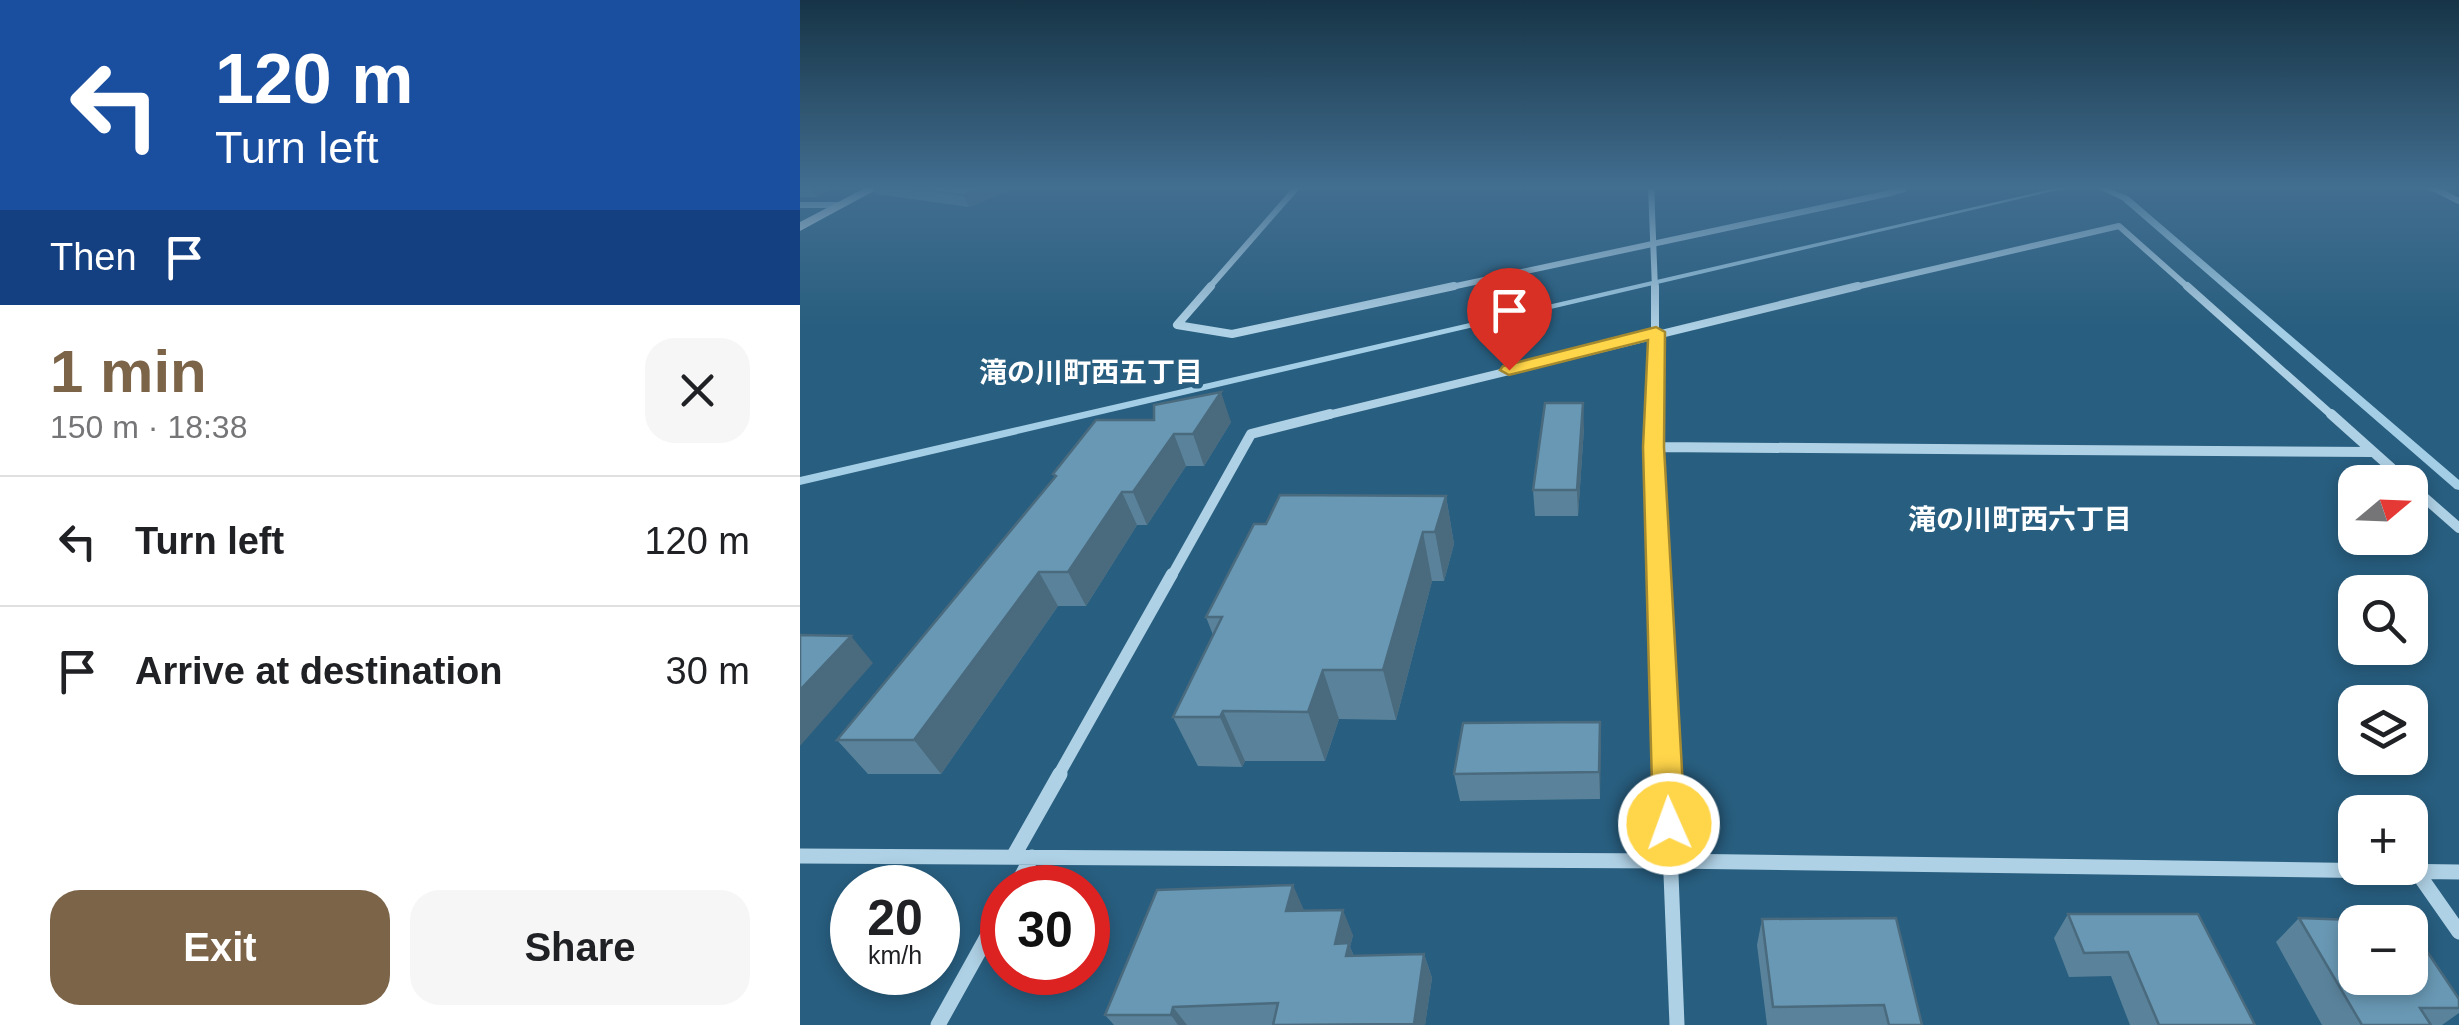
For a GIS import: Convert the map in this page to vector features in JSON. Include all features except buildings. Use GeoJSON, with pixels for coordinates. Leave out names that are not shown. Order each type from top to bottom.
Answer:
{"type":"FeatureCollection","features":[{"type":"Feature","properties":{"kind":"street"},"geometry":{"type":"LineString","coordinates":[[1256,234],[1177,325],[1232,334],[1708,234]]}},
{"type":"Feature","properties":{"kind":"street"},"geometry":{"type":"LineString","coordinates":[[1653,234],[1654,447],[1677,1025]]}},
{"type":"Feature","properties":{"kind":"street"},"geometry":{"type":"LineString","coordinates":[[1013,857],[1251,434],[1656,332],[2085,234]]}},
{"type":"Feature","properties":{"kind":"street"},"geometry":{"type":"LineString","coordinates":[[2128,234],[2388,465]]}},
{"type":"Feature","properties":{"kind":"street"},"geometry":{"type":"LineString","coordinates":[[1654,447],[2373,452]]}},
{"type":"Feature","properties":{"kind":"street"},"geometry":{"type":"LineString","coordinates":[[2428,501],[2459,528]]}},
{"type":"Feature","properties":{"kind":"street"},"geometry":{"type":"LineString","coordinates":[[800,856],[1671,861],[2338,871]]}},
{"type":"Feature","properties":{"kind":"street"},"geometry":{"type":"LineString","coordinates":[[1028,865],[1032,858]]}},
{"type":"Feature","properties":{"kind":"street"},"geometry":{"type":"LineString","coordinates":[[2428,872],[2459,872]]}},
{"type":"Feature","properties":{"kind":"street"},"geometry":{"type":"LineString","coordinates":[[2426,885],[2459,932]]}},
{"type":"Feature","properties":{"kind":"street"},"geometry":{"type":"LineString","coordinates":[[938,1025],[980,950]]}},
{"type":"Feature","properties":{"kind":"waterway"},"geometry":{"type":"LineString","coordinates":[[800,481],[1866,234]]}},
{"type":"Feature","properties":{"kind":"waterway"},"geometry":{"type":"LineString","coordinates":[[2167,234],[2459,486]]}},
{"type":"Feature","properties":{"kind":"district","name":"滝の川町西五丁目"},"geometry":{"type":"Point","coordinates":[1091,372]}},
{"type":"Feature","properties":{"kind":"district","name":"滝の川町西六丁目"},"geometry":{"type":"Point","coordinates":[2020,519]}},
{"type":"Feature","properties":{"kind":"route"},"geometry":{"type":"LineString","coordinates":[[1509,370],[1656,332],[1654,447],[1669,824]]}}]}
